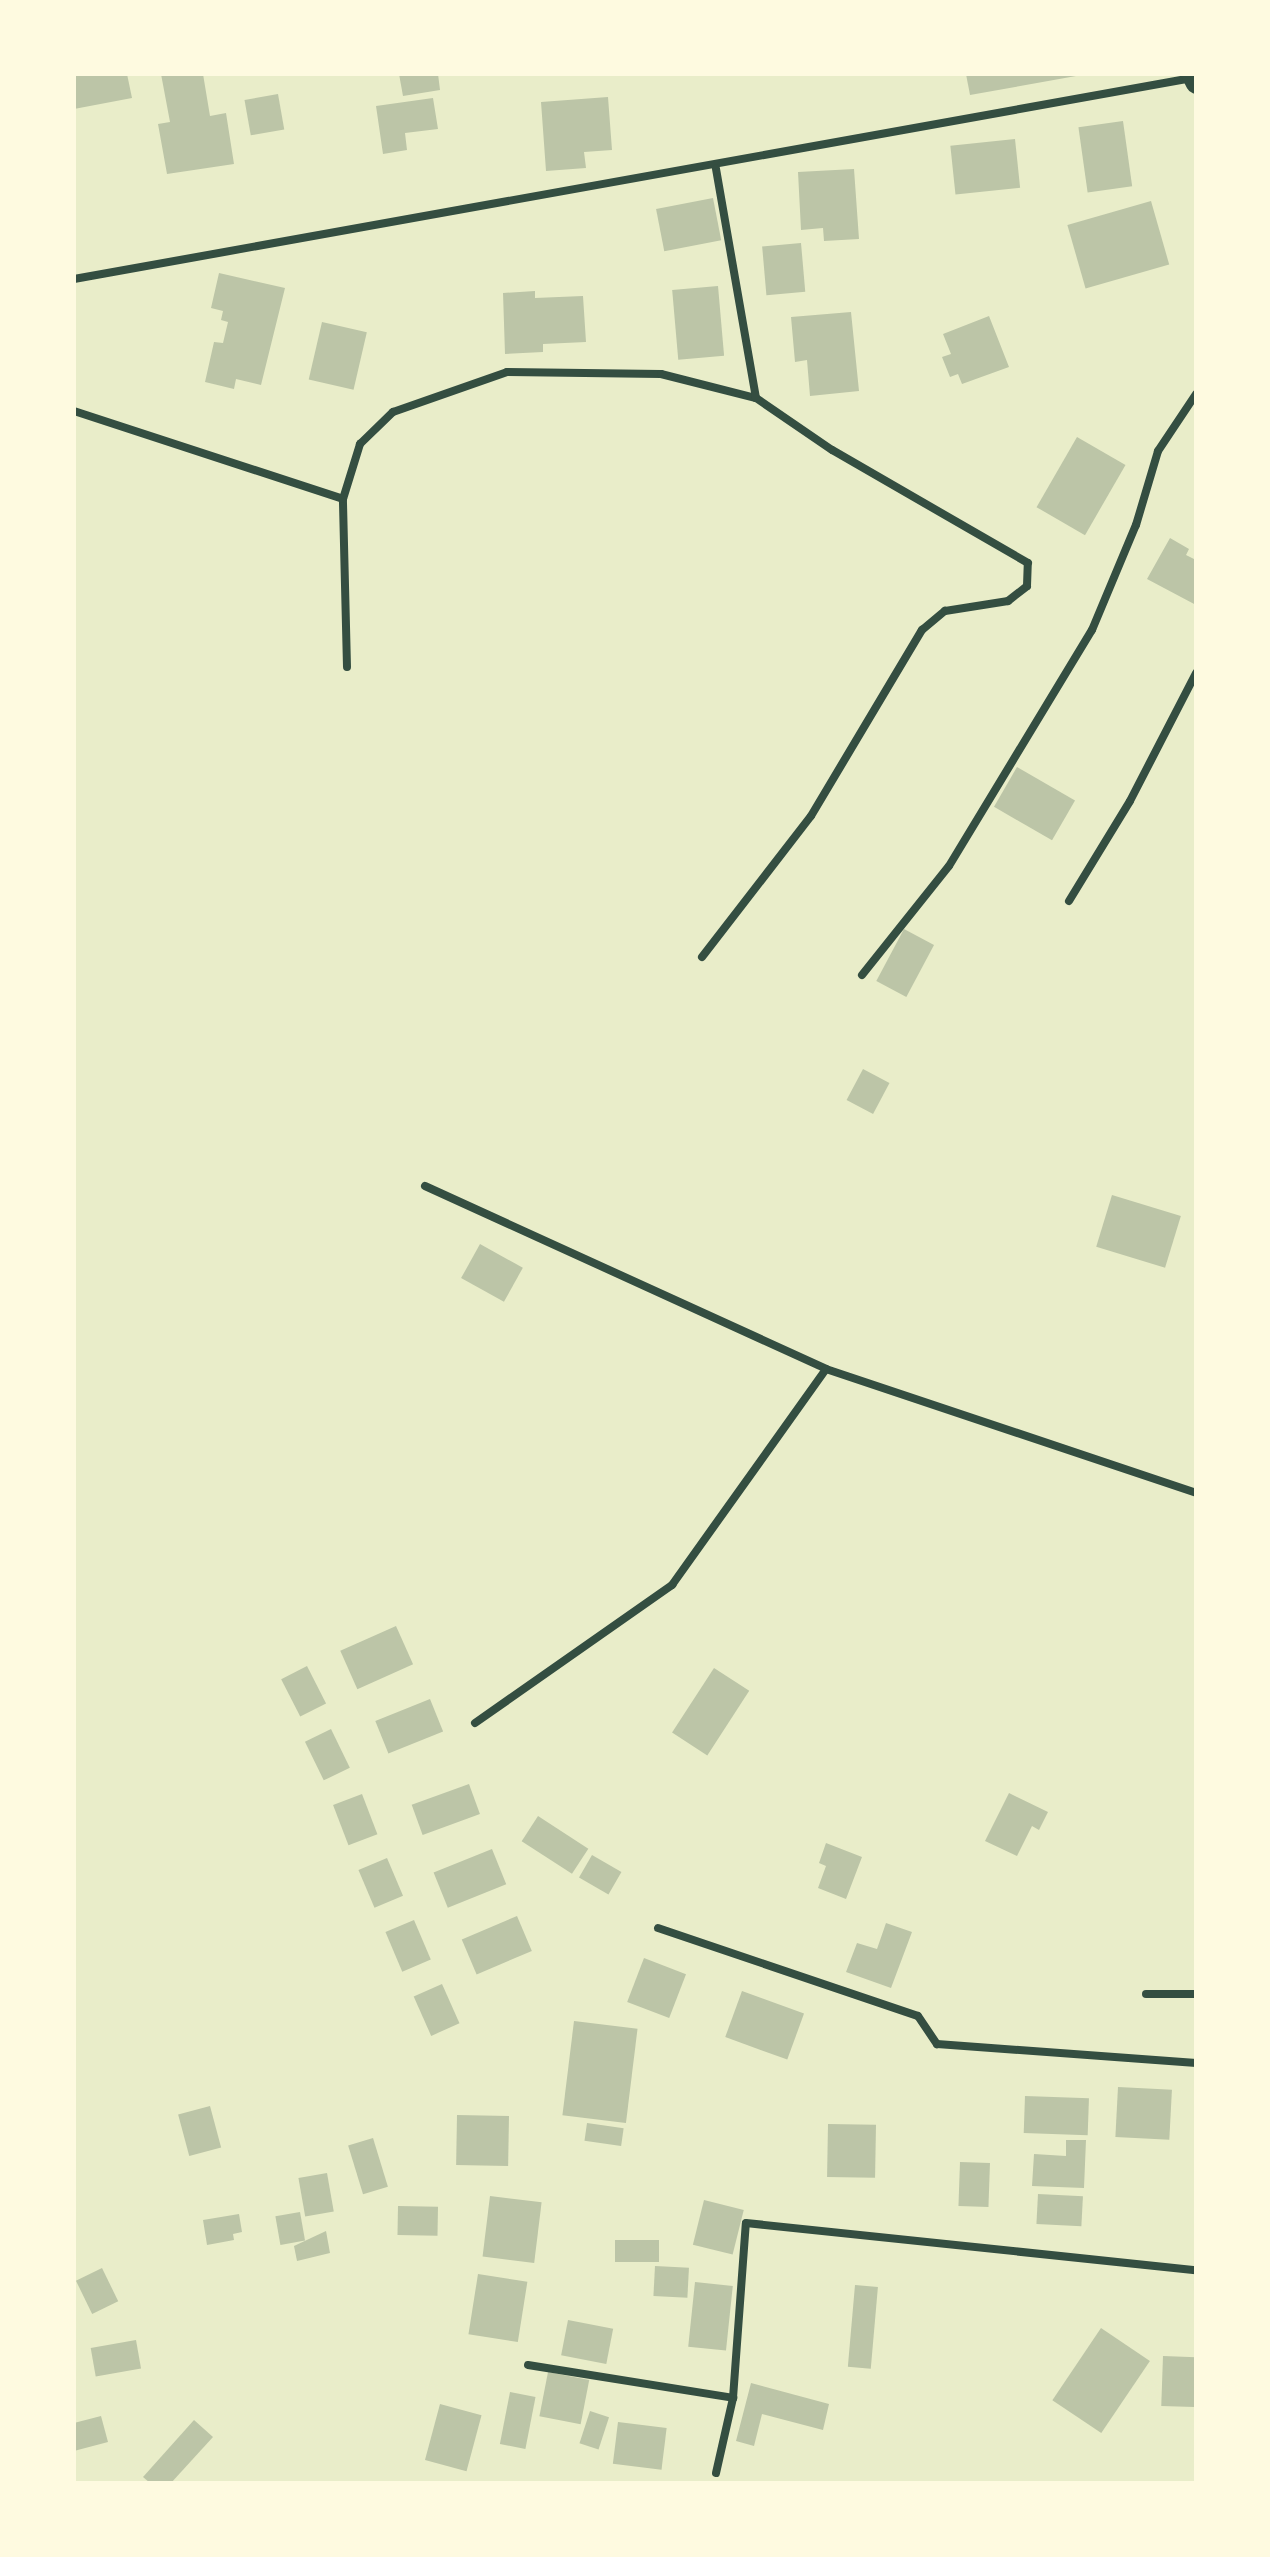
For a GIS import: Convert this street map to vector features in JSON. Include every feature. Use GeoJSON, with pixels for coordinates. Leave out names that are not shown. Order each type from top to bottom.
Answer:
{"type":"FeatureCollection","features":[{"type":"Feature","properties":{"kind":"street"},"geometry":{"type":"LineString","coordinates":[[74,279],[335,229],[716,168],[1194,78]]}},
{"type":"Feature","properties":{"kind":"street"},"geometry":{"type":"LineString","coordinates":[[716,168],[756,398]]}},
{"type":"Feature","properties":{"kind":"street"},"geometry":{"type":"LineString","coordinates":[[347,667],[343,499],[360,444],[393,412],[507,372],[661,374],[756,398],[832,450],[1028,563],[1027,586],[1008,601],[945,611],[922,630],[811,816],[702,957]]}},
{"type":"Feature","properties":{"kind":"street"},"geometry":{"type":"LineString","coordinates":[[862,975],[949,866],[1084,643],[1136,525],[1158,451],[1196,394]]}},
{"type":"Feature","properties":{"kind":"street"},"geometry":{"type":"LineString","coordinates":[[74,411],[343,499]]}},
{"type":"Feature","properties":{"kind":"street"},"geometry":{"type":"LineString","coordinates":[[1069,901],[1130,801],[1196,673]]}},
{"type":"Feature","properties":{"kind":"street"},"geometry":{"type":"LineString","coordinates":[[425,1186],[826,1369],[1196,1493]]}},
{"type":"Feature","properties":{"kind":"street"},"geometry":{"type":"LineString","coordinates":[[475,1723],[672,1585],[826,1369]]}},
{"type":"Feature","properties":{"kind":"street"},"geometry":{"type":"LineString","coordinates":[[658,1928],[918,2016],[937,2044],[1196,2063]]}},
{"type":"Feature","properties":{"kind":"street"},"geometry":{"type":"LineString","coordinates":[[1146,1994],[1196,1994]]}},
{"type":"Feature","properties":{"kind":"street"},"geometry":{"type":"LineString","coordinates":[[716,2473],[733,2398],[746,2223],[1196,2270]]}},
{"type":"Feature","properties":{"kind":"street"},"geometry":{"type":"LineString","coordinates":[[528,2365],[733,2398]]}},
{"type":"Feature","properties":{"kind":"building"},"geometry":{"type":"Polygon","coordinates":[[[74,74],[127,74],[132,98],[74,109],[74,74]]]}},
{"type":"Feature","properties":{"kind":"building"},"geometry":{"type":"Polygon","coordinates":[[[161,74],[203,74],[210,116],[226,113],[234,164],[167,174],[158,124],[170,122],[161,74]]]}},
{"type":"Feature","properties":{"kind":"building"},"geometry":{"type":"Polygon","coordinates":[[[399,74],[438,74],[440,90],[403,96],[399,74]]]}},
{"type":"Feature","properties":{"kind":"building"},"geometry":{"type":"Polygon","coordinates":[[[966,74],[1076,74],[1076,76],[970,95],[966,74]]]}},
{"type":"Feature","properties":{"kind":"building"},"geometry":{"type":"Polygon","coordinates":[[[278,94],[284,129],[251,135],[245,100],[278,94]]]}},
{"type":"Feature","properties":{"kind":"building"},"geometry":{"type":"Polygon","coordinates":[[[608,97],[612,150],[584,152],[586,168],[546,171],[541,102],[608,97]]]}},
{"type":"Feature","properties":{"kind":"building"},"geometry":{"type":"Polygon","coordinates":[[[433,98],[438,129],[405,133],[407,150],[383,154],[376,106],[433,98]]]}},
{"type":"Feature","properties":{"kind":"building"},"geometry":{"type":"Polygon","coordinates":[[[1123,121],[1132,186],[1088,193],[1078,127],[1123,121]]]}},
{"type":"Feature","properties":{"kind":"building"},"geometry":{"type":"Polygon","coordinates":[[[1015,139],[1020,188],[955,195],[950,146],[1015,139]]]}},
{"type":"Feature","properties":{"kind":"building"},"geometry":{"type":"Polygon","coordinates":[[[854,169],[859,239],[824,241],[823,228],[801,230],[798,172],[854,169]]]}},
{"type":"Feature","properties":{"kind":"building"},"geometry":{"type":"Polygon","coordinates":[[[713,198],[721,240],[664,251],[656,209],[713,198]]]}},
{"type":"Feature","properties":{"kind":"building"},"geometry":{"type":"Polygon","coordinates":[[[1151,201],[1169,264],[1086,288],[1067,225],[1151,201]]]}},
{"type":"Feature","properties":{"kind":"building"},"geometry":{"type":"Polygon","coordinates":[[[801,243],[805,292],[766,295],[762,246],[801,243]]]}},
{"type":"Feature","properties":{"kind":"building"},"geometry":{"type":"Polygon","coordinates":[[[219,273],[285,288],[261,385],[236,379],[234,389],[205,382],[214,342],[223,343],[228,322],[221,320],[223,311],[211,308],[219,273]]]}},
{"type":"Feature","properties":{"kind":"building"},"geometry":{"type":"Polygon","coordinates":[[[718,286],[724,356],[678,360],[672,290],[718,286]]]}},
{"type":"Feature","properties":{"kind":"building"},"geometry":{"type":"Polygon","coordinates":[[[535,291],[535,298],[583,296],[586,342],[543,344],[543,352],[505,354],[503,293],[535,291]]]}},
{"type":"Feature","properties":{"kind":"building"},"geometry":{"type":"Polygon","coordinates":[[[851,312],[859,391],[810,396],[807,360],[795,362],[791,317],[851,312]]]}},
{"type":"Feature","properties":{"kind":"building"},"geometry":{"type":"Polygon","coordinates":[[[989,316],[1009,367],[962,384],[958,374],[950,377],[942,357],[951,354],[943,334],[989,316]]]}},
{"type":"Feature","properties":{"kind":"building"},"geometry":{"type":"Polygon","coordinates":[[[322,322],[367,332],[354,390],[309,379],[322,322]]]}},
{"type":"Feature","properties":{"kind":"building"},"geometry":{"type":"Polygon","coordinates":[[[1077,437],[1125,465],[1085,535],[1036,507],[1077,437]]]}},
{"type":"Feature","properties":{"kind":"building"},"geometry":{"type":"Polygon","coordinates":[[[1170,538],[1189,549],[1186,555],[1196,560],[1196,605],[1147,579],[1170,538]]]}},
{"type":"Feature","properties":{"kind":"building"},"geometry":{"type":"Polygon","coordinates":[[[1017,767],[1075,800],[1052,840],[994,807],[1017,767]]]}},
{"type":"Feature","properties":{"kind":"building"},"geometry":{"type":"Polygon","coordinates":[[[904,929],[934,945],[906,997],[876,981],[904,929]]]}},
{"type":"Feature","properties":{"kind":"building"},"geometry":{"type":"Polygon","coordinates":[[[863,1069],[889,1083],[873,1114],[847,1100],[863,1069]]]}},
{"type":"Feature","properties":{"kind":"building"},"geometry":{"type":"Polygon","coordinates":[[[1112,1195],[1181,1216],[1165,1268],[1096,1247],[1112,1195]]]}},
{"type":"Feature","properties":{"kind":"building"},"geometry":{"type":"Polygon","coordinates":[[[480,1244],[523,1268],[504,1302],[461,1278],[480,1244]]]}},
{"type":"Feature","properties":{"kind":"building"},"geometry":{"type":"Polygon","coordinates":[[[396,1626],[413,1664],[357,1689],[340,1651],[396,1626]]]}},
{"type":"Feature","properties":{"kind":"building"},"geometry":{"type":"Polygon","coordinates":[[[307,1666],[326,1703],[300,1717],[281,1679],[307,1666]]]}},
{"type":"Feature","properties":{"kind":"building"},"geometry":{"type":"Polygon","coordinates":[[[714,1668],[749,1691],[707,1755],[672,1733],[714,1668]]]}},
{"type":"Feature","properties":{"kind":"building"},"geometry":{"type":"Polygon","coordinates":[[[430,1699],[443,1731],[388,1754],[375,1721],[430,1699]]]}},
{"type":"Feature","properties":{"kind":"building"},"geometry":{"type":"Polygon","coordinates":[[[331,1729],[350,1768],[324,1780],[305,1742],[331,1729]]]}},
{"type":"Feature","properties":{"kind":"building"},"geometry":{"type":"Polygon","coordinates":[[[469,1784],[480,1814],[423,1835],[412,1805],[469,1784]]]}},
{"type":"Feature","properties":{"kind":"building"},"geometry":{"type":"Polygon","coordinates":[[[1009,1793],[1048,1812],[1039,1830],[1032,1826],[1017,1856],[985,1841],[1009,1793]]]}},
{"type":"Feature","properties":{"kind":"building"},"geometry":{"type":"Polygon","coordinates":[[[362,1794],[377,1834],[348,1845],[333,1805],[362,1794]]]}},
{"type":"Feature","properties":{"kind":"building"},"geometry":{"type":"Polygon","coordinates":[[[538,1816],[588,1849],[572,1874],[522,1841],[538,1816]]]}},
{"type":"Feature","properties":{"kind":"building"},"geometry":{"type":"Polygon","coordinates":[[[826,1843],[862,1857],[846,1899],[818,1888],[826,1866],[819,1863],[826,1843]]]}},
{"type":"Feature","properties":{"kind":"building"},"geometry":{"type":"Polygon","coordinates":[[[492,1849],[506,1884],[448,1908],[434,1873],[492,1849]]]}},
{"type":"Feature","properties":{"kind":"building"},"geometry":{"type":"Polygon","coordinates":[[[592,1855],[621,1872],[608,1895],[579,1878],[592,1855]]]}},
{"type":"Feature","properties":{"kind":"building"},"geometry":{"type":"Polygon","coordinates":[[[387,1858],[403,1896],[374,1908],[358,1870],[387,1858]]]}},
{"type":"Feature","properties":{"kind":"building"},"geometry":{"type":"Polygon","coordinates":[[[517,1916],[532,1951],[477,1974],[462,1939],[517,1916]]]}},
{"type":"Feature","properties":{"kind":"building"},"geometry":{"type":"Polygon","coordinates":[[[414,1920],[431,1960],[402,1972],[385,1932],[414,1920]]]}},
{"type":"Feature","properties":{"kind":"building"},"geometry":{"type":"Polygon","coordinates":[[[886,1923],[912,1932],[891,1988],[846,1972],[857,1943],[877,1949],[886,1923]]]}},
{"type":"Feature","properties":{"kind":"building"},"geometry":{"type":"Polygon","coordinates":[[[644,1958],[686,1974],[669,2018],[627,2002],[644,1958]]]}},
{"type":"Feature","properties":{"kind":"building"},"geometry":{"type":"Polygon","coordinates":[[[442,1984],[459,2023],[431,2036],[414,1997],[442,1984]]]}},
{"type":"Feature","properties":{"kind":"building"},"geometry":{"type":"Polygon","coordinates":[[[742,1991],[804,2014],[787,2060],[725,2037],[742,1991]]]}},
{"type":"Feature","properties":{"kind":"building"},"geometry":{"type":"Polygon","coordinates":[[[574,2021],[638,2029],[626,2123],[562,2115],[574,2021]]]}},
{"type":"Feature","properties":{"kind":"building"},"geometry":{"type":"Polygon","coordinates":[[[1118,2087],[1172,2090],[1169,2140],[1115,2137],[1118,2087]]]}},
{"type":"Feature","properties":{"kind":"building"},"geometry":{"type":"Polygon","coordinates":[[[1025,2096],[1089,2098],[1088,2135],[1024,2133],[1025,2096]]]}},
{"type":"Feature","properties":{"kind":"building"},"geometry":{"type":"Polygon","coordinates":[[[210,2106],[221,2148],[189,2156],[178,2115],[210,2106]]]}},
{"type":"Feature","properties":{"kind":"building"},"geometry":{"type":"Polygon","coordinates":[[[457,2115],[509,2116],[508,2166],[456,2165],[457,2115]]]}},
{"type":"Feature","properties":{"kind":"building"},"geometry":{"type":"Polygon","coordinates":[[[587,2123],[624,2128],[621,2146],[584,2141],[587,2123]]]}},
{"type":"Feature","properties":{"kind":"building"},"geometry":{"type":"Polygon","coordinates":[[[828,2124],[876,2125],[875,2178],[827,2177],[828,2124]]]}},
{"type":"Feature","properties":{"kind":"building"},"geometry":{"type":"Polygon","coordinates":[[[373,2138],[388,2187],[363,2194],[348,2146],[373,2138]]]}},
{"type":"Feature","properties":{"kind":"building"},"geometry":{"type":"Polygon","coordinates":[[[1066,2140],[1086,2140],[1084,2188],[1032,2186],[1034,2154],[1066,2156],[1066,2140]]]}},
{"type":"Feature","properties":{"kind":"building"},"geometry":{"type":"Polygon","coordinates":[[[960,2162],[990,2163],[988,2207],[958,2206],[960,2162]]]}},
{"type":"Feature","properties":{"kind":"building"},"geometry":{"type":"Polygon","coordinates":[[[327,2173],[334,2211],[305,2216],[298,2178],[327,2173]]]}},
{"type":"Feature","properties":{"kind":"building"},"geometry":{"type":"Polygon","coordinates":[[[1038,2194],[1083,2196],[1081,2226],[1036,2224],[1038,2194]]]}},
{"type":"Feature","properties":{"kind":"building"},"geometry":{"type":"Polygon","coordinates":[[[490,2196],[542,2202],[534,2263],[483,2257],[490,2196]]]}},
{"type":"Feature","properties":{"kind":"building"},"geometry":{"type":"Polygon","coordinates":[[[704,2200],[744,2210],[733,2255],[693,2245],[704,2200]]]}},
{"type":"Feature","properties":{"kind":"building"},"geometry":{"type":"Polygon","coordinates":[[[398,2206],[438,2207],[437,2236],[397,2235],[398,2206]]]}},
{"type":"Feature","properties":{"kind":"building"},"geometry":{"type":"Polygon","coordinates":[[[300,2212],[305,2241],[280,2245],[275,2216],[300,2212]]]}},
{"type":"Feature","properties":{"kind":"building"},"geometry":{"type":"Polygon","coordinates":[[[239,2214],[242,2232],[233,2234],[234,2240],[207,2245],[203,2220],[239,2214]]]}},
{"type":"Feature","properties":{"kind":"building"},"geometry":{"type":"Polygon","coordinates":[[[326,2231],[330,2253],[297,2261],[294,2246],[326,2231]]]}},
{"type":"Feature","properties":{"kind":"building"},"geometry":{"type":"Polygon","coordinates":[[[615,2240],[659,2240],[659,2262],[615,2262],[615,2240]]]}},
{"type":"Feature","properties":{"kind":"building"},"geometry":{"type":"Polygon","coordinates":[[[655,2266],[689,2268],[687,2298],[653,2296],[655,2266]]]}},
{"type":"Feature","properties":{"kind":"building"},"geometry":{"type":"Polygon","coordinates":[[[102,2268],[118,2301],[92,2314],[76,2281],[102,2268]]]}},
{"type":"Feature","properties":{"kind":"building"},"geometry":{"type":"Polygon","coordinates":[[[478,2274],[527,2282],[518,2342],[468,2334],[478,2274]]]}},
{"type":"Feature","properties":{"kind":"building"},"geometry":{"type":"Polygon","coordinates":[[[695,2282],[733,2286],[726,2351],[688,2347],[695,2282]]]}},
{"type":"Feature","properties":{"kind":"building"},"geometry":{"type":"Polygon","coordinates":[[[855,2285],[878,2287],[871,2369],[848,2367],[855,2285]]]}},
{"type":"Feature","properties":{"kind":"building"},"geometry":{"type":"Polygon","coordinates":[[[568,2320],[613,2329],[606,2364],[561,2355],[568,2320]]]}},
{"type":"Feature","properties":{"kind":"building"},"geometry":{"type":"Polygon","coordinates":[[[1101,2328],[1150,2361],[1101,2433],[1052,2400],[1101,2328]]]}},
{"type":"Feature","properties":{"kind":"building"},"geometry":{"type":"Polygon","coordinates":[[[136,2340],[141,2369],[96,2377],[91,2348],[136,2340]]]}},
{"type":"Feature","properties":{"kind":"building"},"geometry":{"type":"Polygon","coordinates":[[[1163,2356],[1196,2357],[1194,2407],[1161,2406],[1163,2356]]]}},
{"type":"Feature","properties":{"kind":"building"},"geometry":{"type":"Polygon","coordinates":[[[548,2372],[589,2380],[581,2424],[539,2416],[548,2372]]]}},
{"type":"Feature","properties":{"kind":"building"},"geometry":{"type":"Polygon","coordinates":[[[751,2383],[829,2404],[823,2430],[762,2414],[754,2446],[736,2441],[751,2383]]]}},
{"type":"Feature","properties":{"kind":"building"},"geometry":{"type":"Polygon","coordinates":[[[510,2392],[536,2397],[525,2449],[500,2444],[510,2392]]]}},
{"type":"Feature","properties":{"kind":"building"},"geometry":{"type":"Polygon","coordinates":[[[440,2404],[482,2415],[467,2471],[425,2460],[440,2404]]]}},
{"type":"Feature","properties":{"kind":"building"},"geometry":{"type":"Polygon","coordinates":[[[590,2411],[609,2417],[599,2450],[579,2443],[590,2411]]]}},
{"type":"Feature","properties":{"kind":"building"},"geometry":{"type":"Polygon","coordinates":[[[101,2416],[108,2442],[74,2451],[74,2423],[101,2416]]]}},
{"type":"Feature","properties":{"kind":"building"},"geometry":{"type":"Polygon","coordinates":[[[194,2420],[213,2437],[171,2483],[150,2483],[143,2477],[194,2420]]]}},
{"type":"Feature","properties":{"kind":"building"},"geometry":{"type":"Polygon","coordinates":[[[618,2422],[667,2428],[662,2470],[613,2464],[618,2422]]]}}]}
